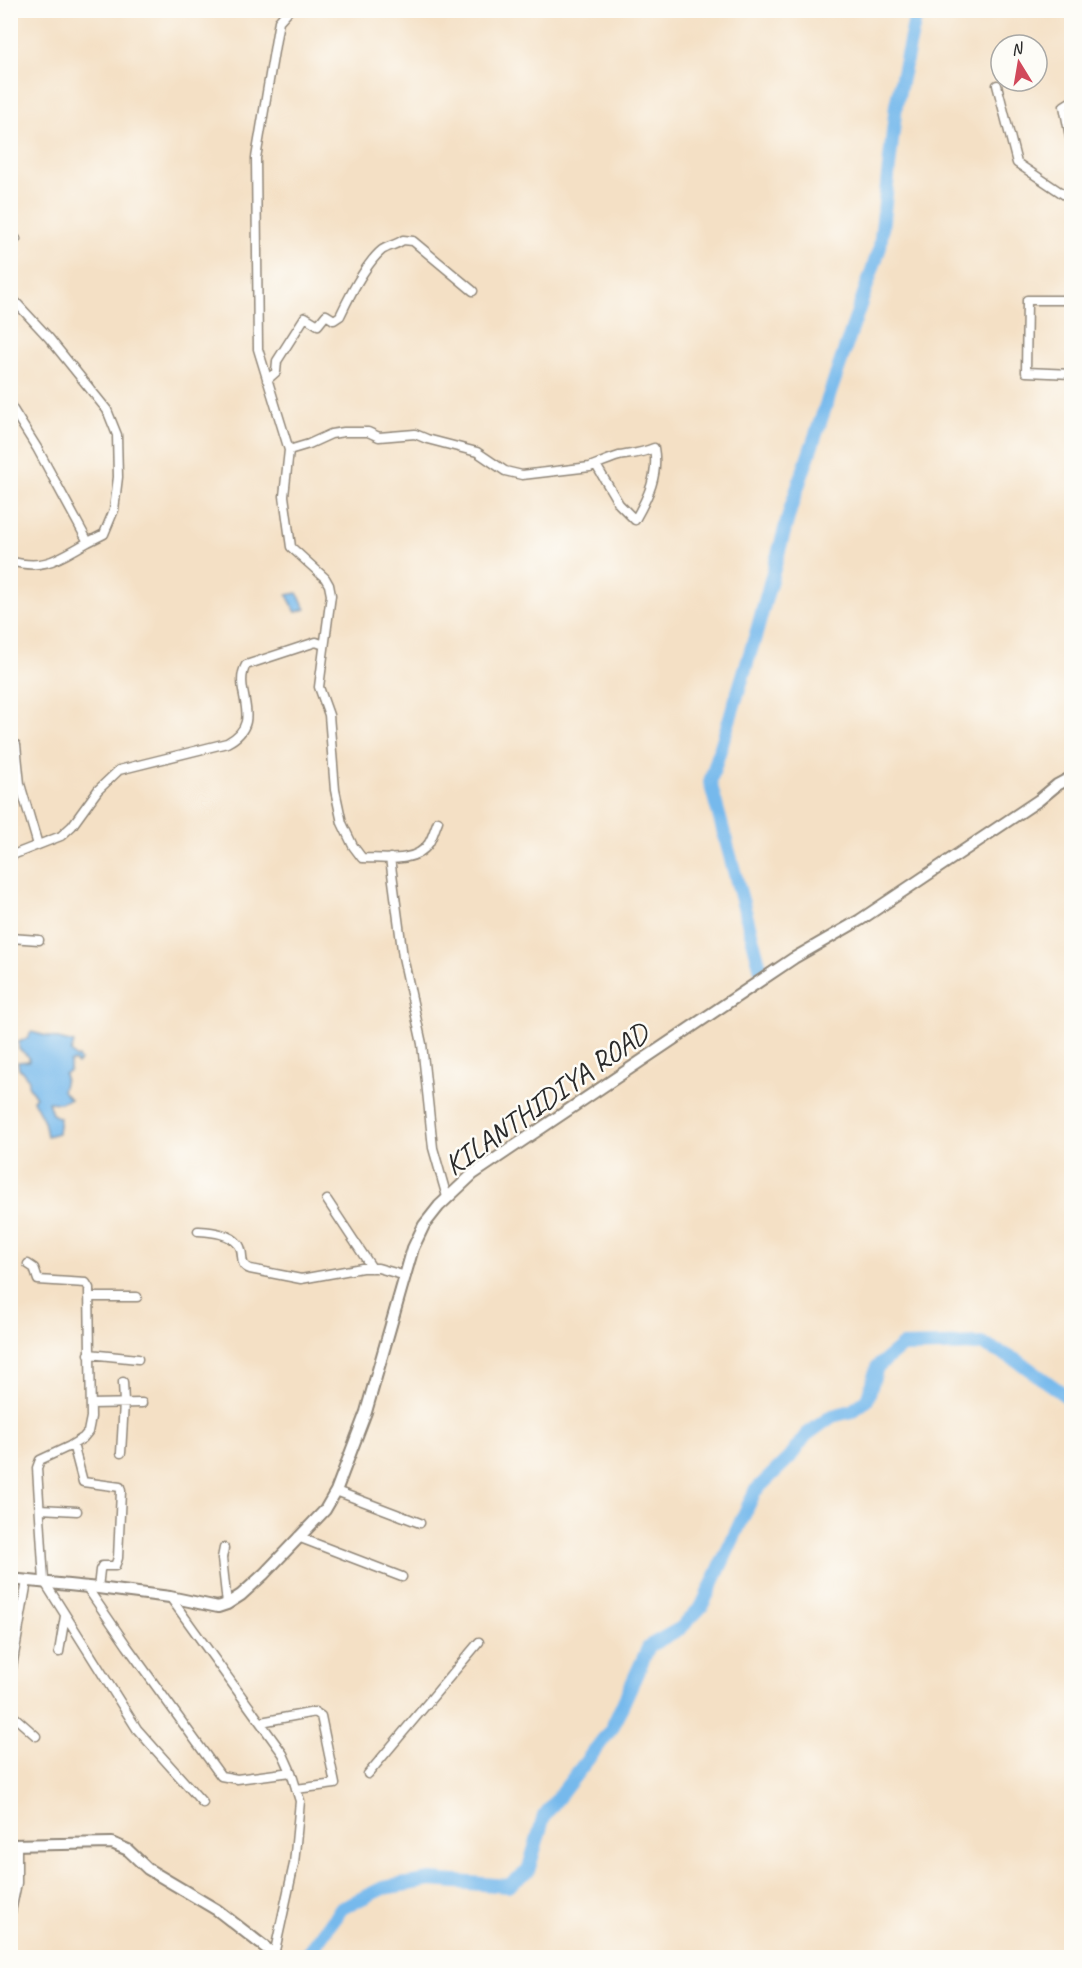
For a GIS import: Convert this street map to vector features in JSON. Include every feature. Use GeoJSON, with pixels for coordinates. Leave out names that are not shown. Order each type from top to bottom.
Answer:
{"type":"FeatureCollection","features":[{"type":"Feature","properties":{"kind":"street"},"geometry":{"type":"LineString","coordinates":[[289,10],[279,21],[256,158],[258,349],[289,450],[284,496],[291,547],[325,578],[331,595],[319,687],[329,715],[335,790],[342,823],[353,846],[362,858],[415,856],[428,845],[438,821]]}},
{"type":"Feature","properties":{"kind":"street"},"geometry":{"type":"LineString","coordinates":[[999,93],[1017,163],[1071,200]]}},
{"type":"Feature","properties":{"kind":"street"},"geometry":{"type":"LineString","coordinates":[[1071,101],[1064,106],[1071,147]]}},
{"type":"Feature","properties":{"kind":"street"},"geometry":{"type":"LineString","coordinates":[[267,380],[276,372],[277,361],[292,341],[305,317],[318,325],[326,315],[334,320],[340,315],[367,266],[384,248],[395,246],[403,240],[413,241],[473,291]]}},
{"type":"Feature","properties":{"kind":"street"},"geometry":{"type":"LineString","coordinates":[[10,296],[49,338],[107,410],[117,435],[118,477],[114,510],[104,534],[44,565],[20,564],[10,561]]}},
{"type":"Feature","properties":{"kind":"street"},"geometry":{"type":"LineString","coordinates":[[1071,300],[1027,300],[1026,372],[1071,374]]}},
{"type":"Feature","properties":{"kind":"street"},"geometry":{"type":"LineString","coordinates":[[10,405],[37,448],[88,542]]}},
{"type":"Feature","properties":{"kind":"street"},"geometry":{"type":"LineString","coordinates":[[289,450],[331,434],[355,431],[368,432],[379,437],[415,434],[477,452],[505,471],[522,475],[596,465],[654,448],[656,459],[654,478],[647,498],[634,520],[619,504],[596,465]]}},
{"type":"Feature","properties":{"kind":"street"},"geometry":{"type":"LineString","coordinates":[[10,856],[61,836],[72,826],[98,790],[119,770],[236,738],[247,719],[242,676],[246,666],[316,642],[324,645]]}},
{"type":"Feature","properties":{"kind":"street"},"geometry":{"type":"LineString","coordinates":[[16,745],[20,784],[38,845]]}},
{"type":"Feature","properties":{"kind":"street","name":"KILANTHIDIYA ROAD"},"geometry":{"type":"LineString","coordinates":[[227,1604],[264,1574],[325,1509],[336,1491],[366,1412],[413,1248],[424,1225],[447,1197],[473,1174],[590,1094],[795,958],[892,899],[1071,777]]}},
{"type":"Feature","properties":{"kind":"street"},"geometry":{"type":"LineString","coordinates":[[390,858],[403,957],[422,1044],[433,1148],[447,1197]]}},
{"type":"Feature","properties":{"kind":"street"},"geometry":{"type":"LineString","coordinates":[[10,938],[39,940]]}},
{"type":"Feature","properties":{"kind":"street"},"geometry":{"type":"LineString","coordinates":[[327,1200],[372,1268]]}},
{"type":"Feature","properties":{"kind":"street"},"geometry":{"type":"LineString","coordinates":[[198,1231],[215,1232],[233,1240],[240,1246],[242,1263],[250,1269],[301,1279],[318,1277],[340,1270],[372,1268],[406,1275]]}},
{"type":"Feature","properties":{"kind":"street"},"geometry":{"type":"LineString","coordinates":[[28,1264],[34,1268],[38,1280],[86,1283],[89,1288],[91,1417],[88,1432],[73,1444],[39,1460],[37,1468],[44,1581],[137,1729],[203,1803]]}},
{"type":"Feature","properties":{"kind":"street"},"geometry":{"type":"LineString","coordinates":[[89,1297],[137,1298]]}},
{"type":"Feature","properties":{"kind":"street"},"geometry":{"type":"LineString","coordinates":[[89,1354],[138,1359]]}},
{"type":"Feature","properties":{"kind":"street"},"geometry":{"type":"LineString","coordinates":[[121,1453],[123,1382]]}},
{"type":"Feature","properties":{"kind":"street"},"geometry":{"type":"LineString","coordinates":[[91,1404],[142,1403]]}},
{"type":"Feature","properties":{"kind":"street"},"geometry":{"type":"LineString","coordinates":[[73,1444],[83,1482],[120,1487],[121,1491],[118,1558],[115,1566],[102,1566],[99,1570],[98,1588]]}},
{"type":"Feature","properties":{"kind":"street"},"geometry":{"type":"LineString","coordinates":[[336,1491],[420,1523]]}},
{"type":"Feature","properties":{"kind":"street"},"geometry":{"type":"LineString","coordinates":[[40,1509],[77,1511]]}},
{"type":"Feature","properties":{"kind":"street"},"geometry":{"type":"LineString","coordinates":[[298,1537],[402,1576]]}},
{"type":"Feature","properties":{"kind":"street"},"geometry":{"type":"LineString","coordinates":[[10,1579],[86,1586],[218,1607],[227,1604],[222,1558],[224,1548]]}},
{"type":"Feature","properties":{"kind":"street"},"geometry":{"type":"LineString","coordinates":[[10,1678],[27,1581]]}},
{"type":"Feature","properties":{"kind":"street"},"geometry":{"type":"LineString","coordinates":[[86,1586],[126,1646],[221,1776],[237,1779],[291,1772]]}},
{"type":"Feature","properties":{"kind":"street"},"geometry":{"type":"LineString","coordinates":[[10,1916],[17,1883],[14,1846],[112,1843],[128,1850],[148,1869],[217,1910],[277,1956],[294,1864],[300,1801],[283,1754],[170,1598]]}},
{"type":"Feature","properties":{"kind":"street"},"geometry":{"type":"LineString","coordinates":[[59,1652],[65,1616]]}},
{"type":"Feature","properties":{"kind":"street"},"geometry":{"type":"LineString","coordinates":[[368,1774],[479,1642]]}},
{"type":"Feature","properties":{"kind":"street"},"geometry":{"type":"LineString","coordinates":[[261,1722],[315,1712],[321,1716],[335,1784],[296,1789]]}},
{"type":"Feature","properties":{"kind":"street"},"geometry":{"type":"LineString","coordinates":[[10,1713],[36,1736]]}},
{"type":"Feature","properties":{"kind":"water"},"geometry":{"type":"Polygon","coordinates":[[[297,593],[306,609],[296,612],[287,595],[297,593]]]}},
{"type":"Feature","properties":{"kind":"water"},"geometry":{"type":"Polygon","coordinates":[[[31,1032],[74,1043],[71,1052],[80,1061],[77,1064],[74,1061],[70,1062],[70,1070],[64,1074],[62,1091],[70,1099],[60,1103],[48,1102],[52,1114],[60,1118],[58,1133],[47,1136],[44,1121],[33,1100],[36,1097],[28,1085],[29,1080],[19,1068],[18,1062],[29,1061],[29,1057],[19,1049],[19,1042],[28,1038],[31,1032]]]}},
{"type":"Feature","properties":{"kind":"waterway"},"geometry":{"type":"LineString","coordinates":[[761,970],[710,782],[756,634],[791,507],[880,247],[896,105],[917,10]]}},
{"type":"Feature","properties":{"kind":"waterway"},"geometry":{"type":"LineString","coordinates":[[305,1958],[342,1908],[383,1888],[431,1880],[508,1886],[528,1871],[544,1816],[612,1728],[649,1646],[681,1628],[702,1606],[755,1491],[790,1457],[806,1435],[832,1416],[852,1411],[867,1400],[877,1367],[902,1346],[982,1344],[1018,1361],[1066,1396],[1072,1396]]}}]}
